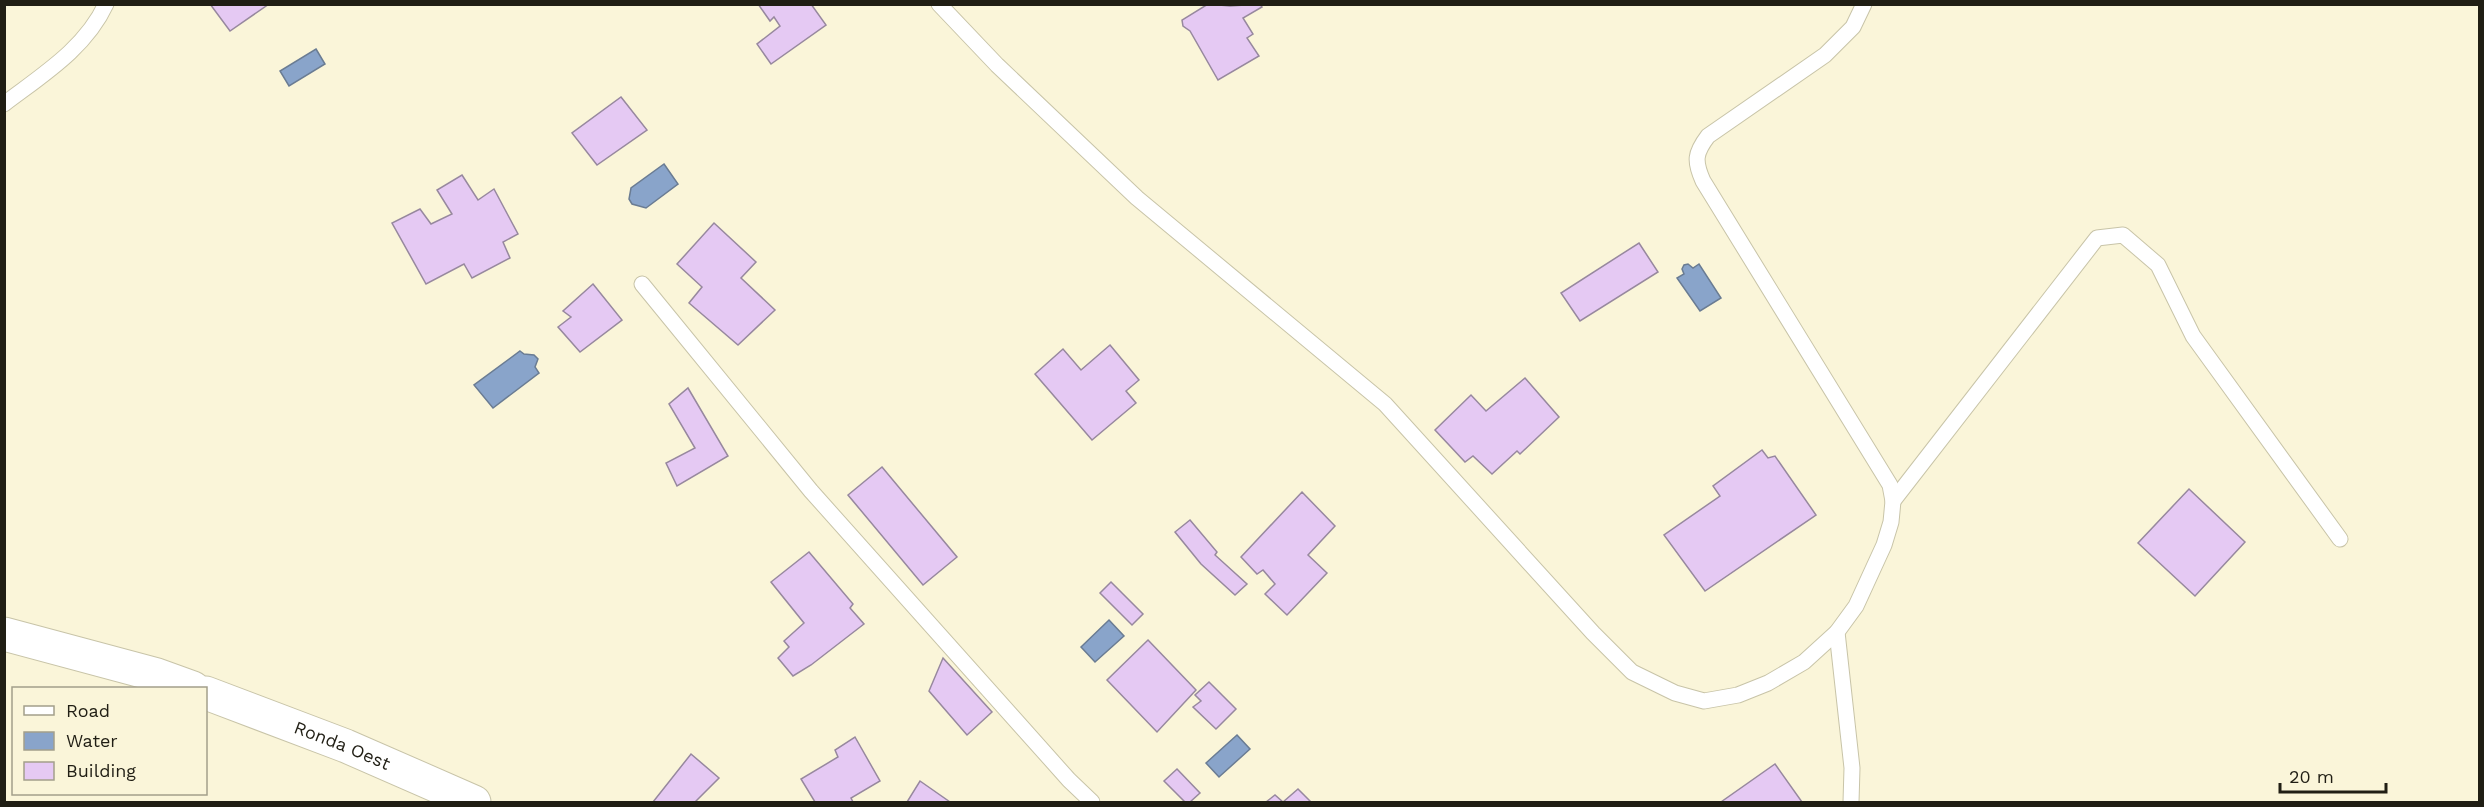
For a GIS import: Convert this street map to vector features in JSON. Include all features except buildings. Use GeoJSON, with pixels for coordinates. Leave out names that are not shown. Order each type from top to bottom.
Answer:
{"type":"FeatureCollection","features":[{"type":"Feature","properties":{"kind":"main road"},"geometry":{"type":"LineString","coordinates":[[4,634],[157,675],[190,687]]}},
{"type":"Feature","properties":{"kind":"main road","name":"Ronda Oest"},"geometry":{"type":"LineString","coordinates":[[207,693],[346,746],[474,802]]}},
{"type":"Feature","properties":{"kind":"lane"},"geometry":{"type":"LineString","coordinates":[[4,104],[64,58],[85,38],[106,4]]}},
{"type":"Feature","properties":{"kind":"lane"},"geometry":{"type":"LineString","coordinates":[[939,4],[997,65],[1137,198],[1385,404],[1593,633],[1632,672],[1675,693],[1704,702],[1768,683],[1795,668],[1837,632],[1856,606],[1884,545],[1891,522],[1893,501],[1890,485],[1703,181],[1696,166],[1699,148],[1708,136],[1825,55],[1853,27],[1864,4]]}},
{"type":"Feature","properties":{"kind":"lane"},"geometry":{"type":"LineString","coordinates":[[1893,501],[2097,238],[2123,235],[2158,265],[2193,336],[2340,539]]}},
{"type":"Feature","properties":{"kind":"lane"},"geometry":{"type":"LineString","coordinates":[[642,284],[811,490],[1069,780],[1092,802]]}},
{"type":"Feature","properties":{"kind":"lane"},"geometry":{"type":"LineString","coordinates":[[1837,632],[1852,768],[1851,802]]}},
{"type":"Feature","properties":{"kind":"water"},"geometry":{"type":"Polygon","coordinates":[[[316,49],[325,64],[289,86],[280,71],[316,49]]]}},
{"type":"Feature","properties":{"kind":"water"},"geometry":{"type":"Polygon","coordinates":[[[664,164],[678,184],[646,208],[632,204],[629,199],[631,188],[664,164]]]}},
{"type":"Feature","properties":{"kind":"water"},"geometry":{"type":"Polygon","coordinates":[[[1688,264],[1693,268],[1699,264],[1721,298],[1700,311],[1677,278],[1684,274],[1682,269],[1688,264]]]}},
{"type":"Feature","properties":{"kind":"water"},"geometry":{"type":"Polygon","coordinates":[[[520,351],[534,355],[538,359],[535,367],[539,373],[493,408],[474,385],[520,351]]]}},
{"type":"Feature","properties":{"kind":"water"},"geometry":{"type":"Polygon","coordinates":[[[1109,620],[1124,636],[1095,662],[1081,647],[1109,620]]]}},
{"type":"Feature","properties":{"kind":"water"},"geometry":{"type":"Polygon","coordinates":[[[1237,735],[1250,749],[1219,777],[1206,763],[1237,735]]]}}]}
